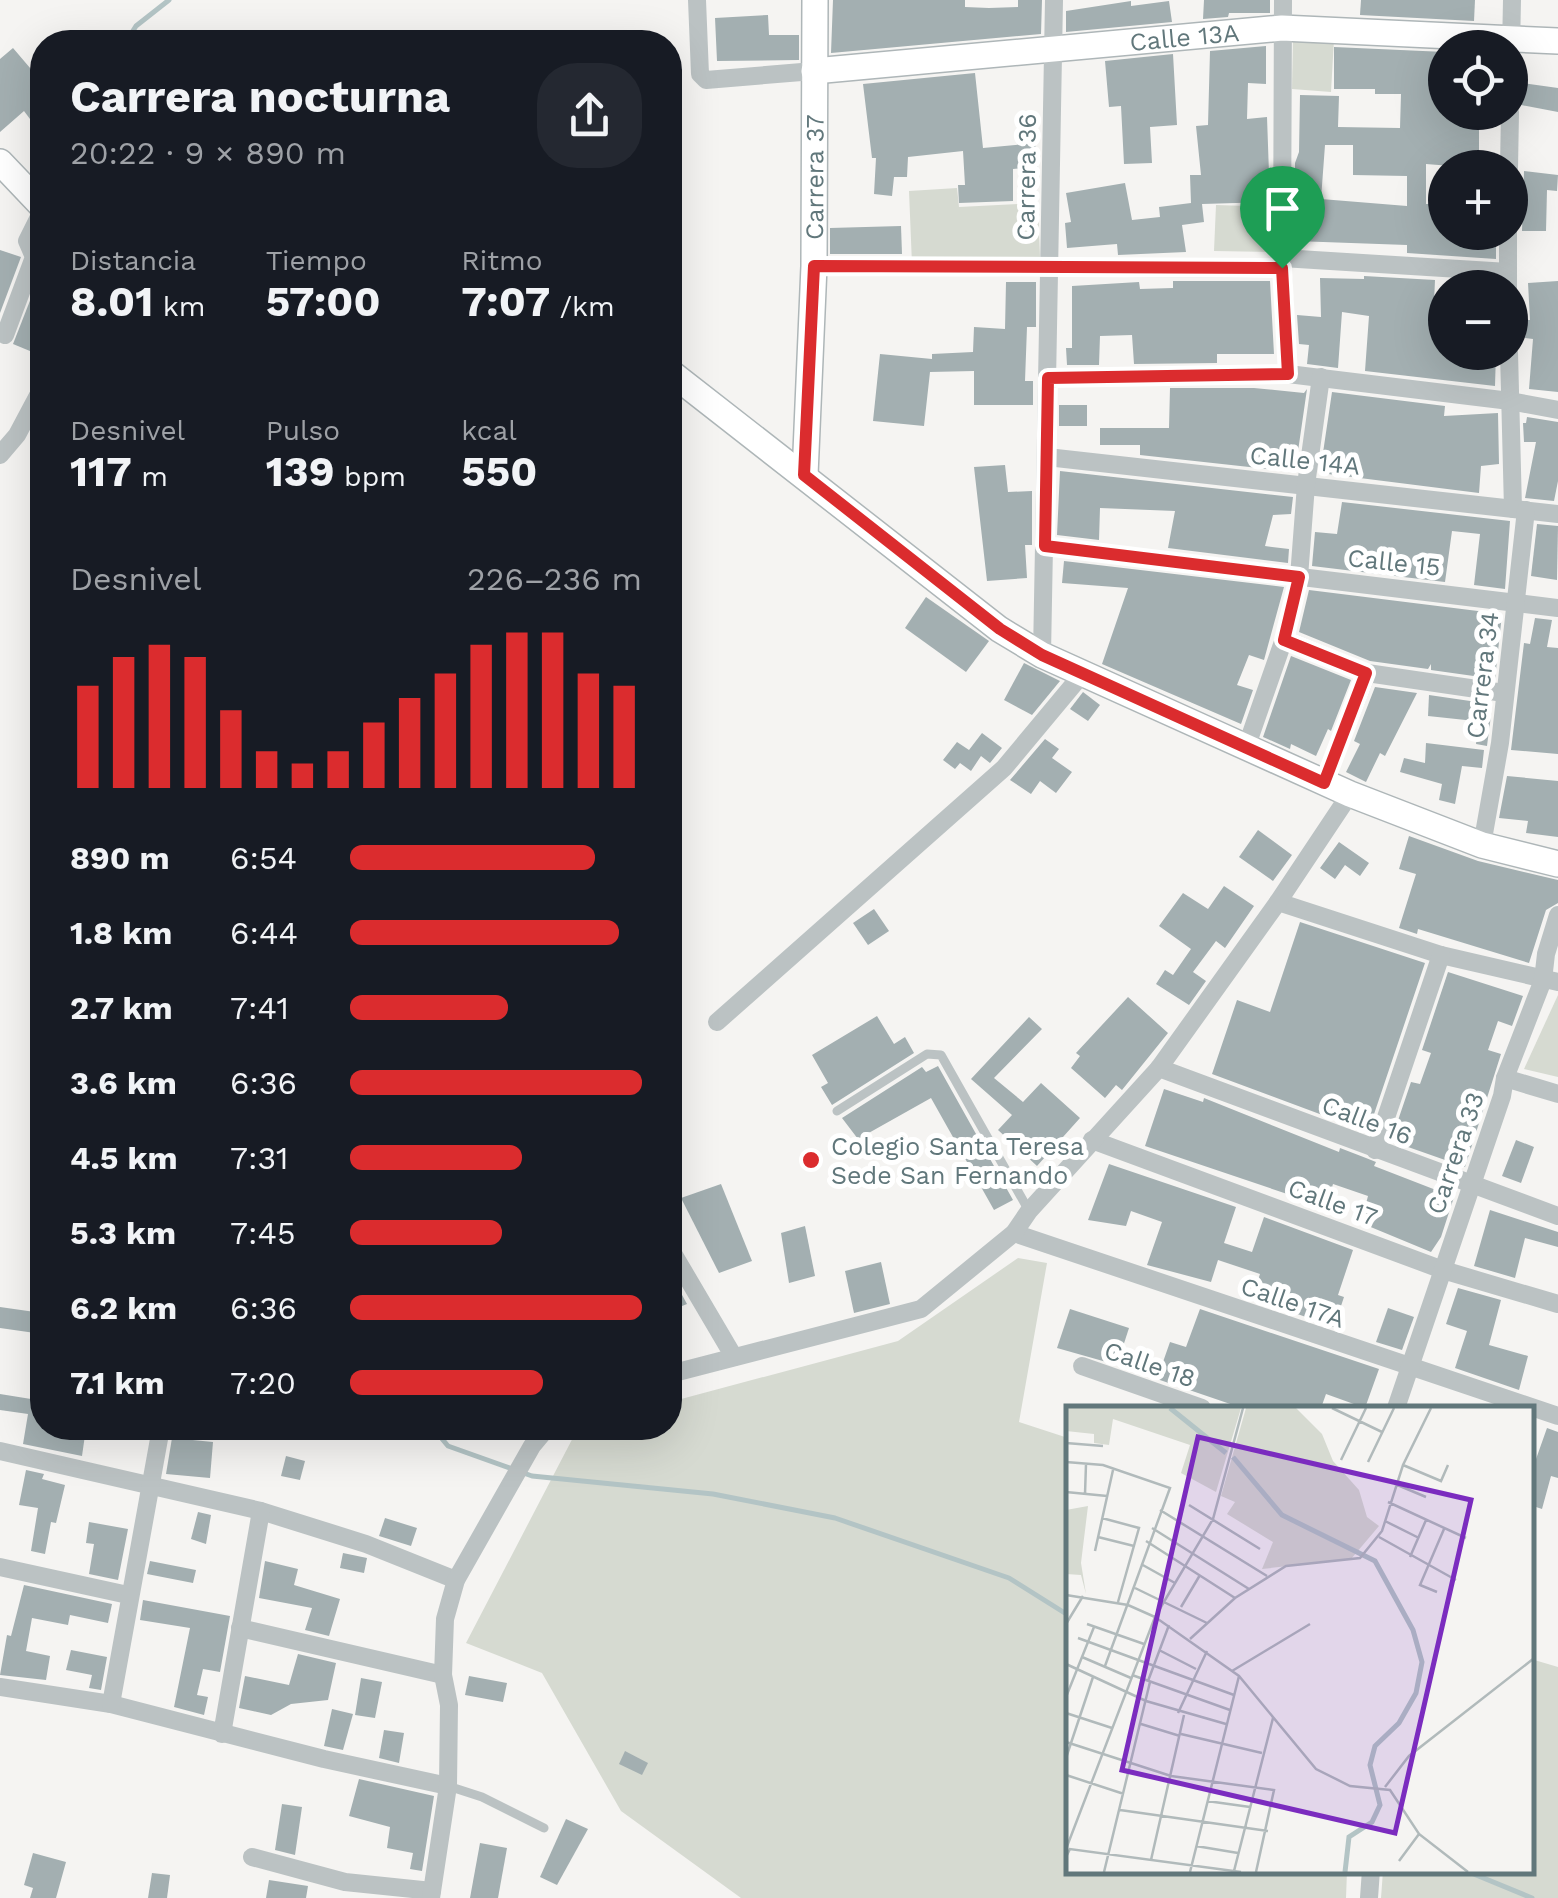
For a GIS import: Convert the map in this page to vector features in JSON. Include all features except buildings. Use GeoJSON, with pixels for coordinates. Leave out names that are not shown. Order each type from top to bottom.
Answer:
{"type":"FeatureCollection","features":[{"type":"Feature","properties":{"kind":"street"},"geometry":{"type":"LineString","coordinates":[[697,0],[700,74],[708,80],[814,71]]}},
{"type":"Feature","properties":{"kind":"street","name":"Carrera 37"},"geometry":{"type":"LineString","coordinates":[[804,475],[814,266],[815,0]]}},
{"type":"Feature","properties":{"kind":"street","name":"Carrera 36"},"geometry":{"type":"LineString","coordinates":[[1042,655],[1054,0]]}},
{"type":"Feature","properties":{"kind":"street"},"geometry":{"type":"LineString","coordinates":[[1283,0],[1282,263],[1288,374]]}},
{"type":"Feature","properties":{"kind":"street"},"geometry":{"type":"LineString","coordinates":[[1512,0],[1512,30]]}},
{"type":"Feature","properties":{"kind":"street","name":"Calle 13A"},"geometry":{"type":"LineString","coordinates":[[814,71],[1282,28],[1428,33]]}},
{"type":"Feature","properties":{"kind":"street","name":"Calle 13A"},"geometry":{"type":"LineString","coordinates":[[1528,38],[1558,41]]}},
{"type":"Feature","properties":{"kind":"street"},"geometry":{"type":"LineString","coordinates":[[0,162],[30,196]]}},
{"type":"Feature","properties":{"kind":"street"},"geometry":{"type":"LineString","coordinates":[[814,266],[1050,268],[1282,263],[1428,274]]}},
{"type":"Feature","properties":{"kind":"street"},"geometry":{"type":"LineString","coordinates":[[4,336],[30,268]]}},
{"type":"Feature","properties":{"kind":"street","name":"Carrera 34"},"geometry":{"type":"LineString","coordinates":[[1482,845],[1500,743],[1517,601],[1520,510],[1510,370]]}},
{"type":"Feature","properties":{"kind":"street"},"geometry":{"type":"LineString","coordinates":[[1048,378],[1288,374],[1558,410]]}},
{"type":"Feature","properties":{"kind":"street"},"geometry":{"type":"LineString","coordinates":[[1246,748],[1284,640],[1299,577],[1306,485],[1321,377]]}},
{"type":"Feature","properties":{"kind":"street"},"geometry":{"type":"LineString","coordinates":[[682,381],[1000,629],[1042,655],[1350,794],[1482,845],[1558,864]]}},
{"type":"Feature","properties":{"kind":"street"},"geometry":{"type":"LineString","coordinates":[[0,455],[30,410]]}},
{"type":"Feature","properties":{"kind":"street","name":"Calle 14A"},"geometry":{"type":"LineString","coordinates":[[1047,457],[1558,514]]}},
{"type":"Feature","properties":{"kind":"street","name":"Calle 15"},"geometry":{"type":"LineString","coordinates":[[1045,546],[1558,608]]}},
{"type":"Feature","properties":{"kind":"street"},"geometry":{"type":"LineString","coordinates":[[1284,640],[1366,673],[1504,693]]}},
{"type":"Feature","properties":{"kind":"street"},"geometry":{"type":"LineString","coordinates":[[717,1022],[1004,768],[1084,672]]}},
{"type":"Feature","properties":{"kind":"street"},"geometry":{"type":"LineString","coordinates":[[1324,783],[1366,673]]}},
{"type":"Feature","properties":{"kind":"street"},"geometry":{"type":"LineString","coordinates":[[682,1371],[921,1310],[1014,1232],[1159,1068],[1350,794]]}},
{"type":"Feature","properties":{"kind":"street"},"geometry":{"type":"LineString","coordinates":[[1278,902],[1441,955],[1551,981]]}},
{"type":"Feature","properties":{"kind":"street","name":"Carrera 33"},"geometry":{"type":"LineString","coordinates":[[1397,1406],[1505,1078],[1551,981],[1546,954],[1558,915]]}},
{"type":"Feature","properties":{"kind":"street"},"geometry":{"type":"LineString","coordinates":[[1376,1150],[1441,955]]}},
{"type":"Feature","properties":{"kind":"street","name":"Calle 16"},"geometry":{"type":"LineString","coordinates":[[1159,1068],[1558,1216]]}},
{"type":"Feature","properties":{"kind":"street"},"geometry":{"type":"LineString","coordinates":[[1505,1078],[1558,1094]]}},
{"type":"Feature","properties":{"kind":"street","name":"Calle 17"},"geometry":{"type":"LineString","coordinates":[[1092,1140],[1443,1270],[1558,1304]]}},
{"type":"Feature","properties":{"kind":"street","name":"Calle 17A"},"geometry":{"type":"LineString","coordinates":[[1014,1232],[1527,1406]]}},
{"type":"Feature","properties":{"kind":"street"},"geometry":{"type":"LineString","coordinates":[[682,1269],[734,1357]]}},
{"type":"Feature","properties":{"kind":"street","name":"Calle 18"},"geometry":{"type":"LineString","coordinates":[[1082,1366],[1196,1406]]}},
{"type":"Feature","properties":{"kind":"street","name":"Calle 17A"},"geometry":{"type":"LineString","coordinates":[[1533,1408],[1558,1416]]}},
{"type":"Feature","properties":{"kind":"street"},"geometry":{"type":"LineString","coordinates":[[111,1704],[158,1440]]}},
{"type":"Feature","properties":{"kind":"street"},"geometry":{"type":"LineString","coordinates":[[252,1857],[345,1882],[432,1895],[448,1786],[448,1705],[443,1675],[445,1619],[456,1580],[537,1440]]}},
{"type":"Feature","properties":{"kind":"street"},"geometry":{"type":"LineString","coordinates":[[0,1451],[261,1512],[366,1544],[456,1580]]}},
{"type":"Feature","properties":{"kind":"street"},"geometry":{"type":"LineString","coordinates":[[222,1734],[261,1512]]}},
{"type":"Feature","properties":{"kind":"street"},"geometry":{"type":"LineString","coordinates":[[0,1567],[128,1595]]}},
{"type":"Feature","properties":{"kind":"street"},"geometry":{"type":"LineString","coordinates":[[240,1628],[443,1675]]}},
{"type":"Feature","properties":{"kind":"street"},"geometry":{"type":"LineString","coordinates":[[0,1687],[111,1704],[448,1786]]}},
{"type":"Feature","properties":{"kind":"street"},"geometry":{"type":"LineString","coordinates":[[1369,1898],[1370,1873]]}},
{"type":"Feature","properties":{"kind":"lane"},"geometry":{"type":"LineString","coordinates":[[838,1111],[927,1054],[941,1056],[1029,1211]]}},
{"type":"Feature","properties":{"kind":"lane"},"geometry":{"type":"LineString","coordinates":[[448,1786],[482,1796],[544,1828]]}},
{"type":"Feature","properties":{"kind":"shaded area"},"geometry":{"type":"Polygon","coordinates":[[[1293,38],[1334,39],[1331,92],[1292,89],[1293,38]]]}},
{"type":"Feature","properties":{"kind":"shaded area"},"geometry":{"type":"Polygon","coordinates":[[[957,188],[959,207],[1038,203],[1040,257],[912,264],[909,191],[957,188]]]}},
{"type":"Feature","properties":{"kind":"shaded area"},"geometry":{"type":"Polygon","coordinates":[[[1216,205],[1276,207],[1274,252],[1214,251],[1216,205]]]}},
{"type":"Feature","properties":{"kind":"shaded area"},"geometry":{"type":"Polygon","coordinates":[[[1558,995],[1558,1077],[1524,1069],[1558,995]]]}},
{"type":"Feature","properties":{"kind":"shaded area"},"geometry":{"type":"Polygon","coordinates":[[[1018,1258],[1047,1263],[1019,1422],[1066,1437],[1066,1873],[1347,1873],[1346,1898],[741,1898],[621,1811],[542,1673],[466,1643],[572,1440],[682,1440],[682,1399],[898,1341],[1018,1258]]]}},
{"type":"Feature","properties":{"kind":"shaded area"},"geometry":{"type":"Polygon","coordinates":[[[1533,1660],[1558,1667],[1558,1898],[1381,1898],[1383,1873],[1533,1873],[1533,1660]]]}},
{"type":"Feature","properties":{"kind":"waterway"},"geometry":{"type":"LineString","coordinates":[[134,30],[169,0]]}},
{"type":"Feature","properties":{"kind":"waterway"},"geometry":{"type":"LineString","coordinates":[[443,1440],[448,1446],[532,1476],[713,1494],[835,1518],[1009,1578],[1066,1614]]}},
{"type":"Feature","properties":{"kind":"waterway"},"geometry":{"type":"LineString","coordinates":[[1471,1873],[1532,1898]]}},
{"type":"Feature","properties":{"kind":"place","name":"Colegio Santa Teresa Sede San Fernando"},"geometry":{"type":"Point","coordinates":[811,1160]}},
{"type":"Feature","properties":{"kind":"route"},"geometry":{"type":"LineString","coordinates":[[814,266],[1282,268],[1288,374],[1048,378],[1045,546],[1299,577],[1284,640],[1366,673],[1324,783],[1042,655],[1000,629],[804,475],[814,266]]}}]}
